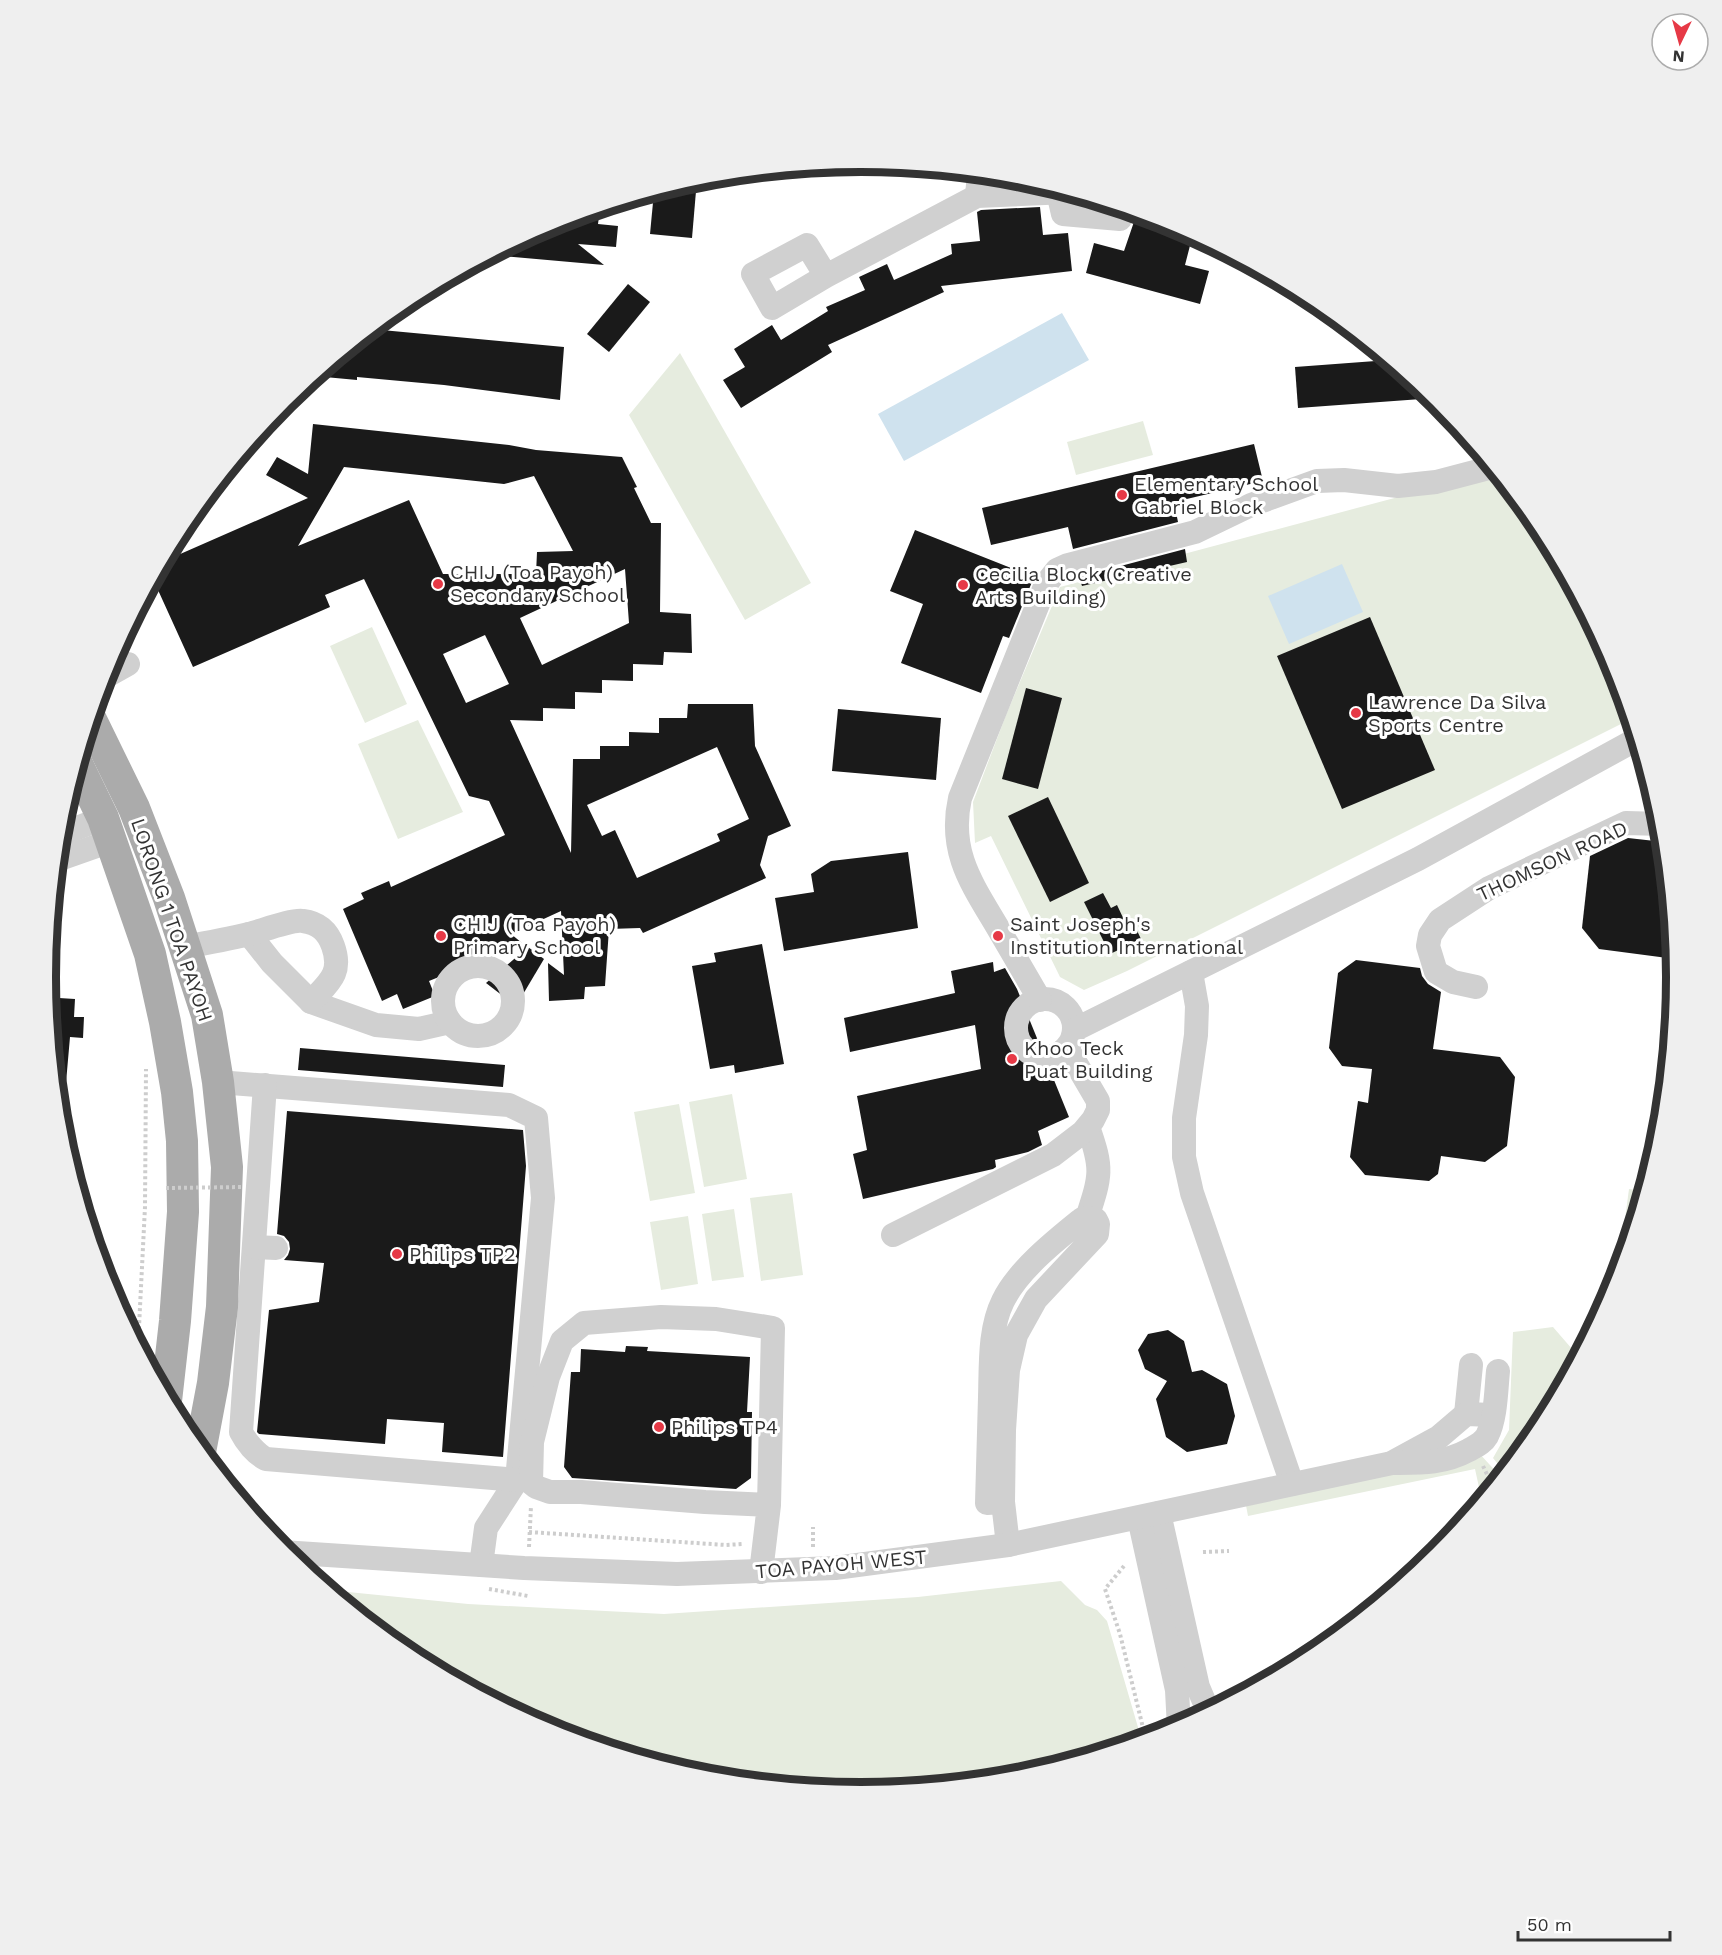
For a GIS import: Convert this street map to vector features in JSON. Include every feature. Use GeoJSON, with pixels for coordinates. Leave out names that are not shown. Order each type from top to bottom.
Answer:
{"type":"FeatureCollection","features":[{"type":"Feature","properties":{"kind":"main road","name":"LORONG 1 TOA PAYOH"},"geometry":{"type":"LineString","coordinates":[[95,728],[138,818],[185,947],[207,1015],[218,1082],[227,1167],[222,1306],[213,1383],[202,1440]]}},
{"type":"Feature","properties":{"kind":"main road","name":"LORONG 1 TOA PAYOH"},"geometry":{"type":"LineString","coordinates":[[82,774],[107,830],[150,954],[165,1022],[178,1102],[182,1141],[183,1212],[168,1387]]}},
{"type":"Feature","properties":{"kind":"street"},"geometry":{"type":"LineString","coordinates":[[826,276],[978,185],[1026,189]]}},
{"type":"Feature","properties":{"kind":"street"},"geometry":{"type":"LineString","coordinates":[[1063,198],[1063,214],[1120,219],[1121,215]]}},
{"type":"Feature","properties":{"kind":"street"},"geometry":{"type":"LineString","coordinates":[[1040,1000],[966,875],[957,837],[957,813],[960,798],[1046,584],[1057,570],[1068,565],[1195,532],[1251,505],[1317,481],[1344,480],[1398,486],[1436,482],[1485,469]]}},
{"type":"Feature","properties":{"kind":"street"},"geometry":{"type":"LineString","coordinates":[[116,670],[128,664]]}},
{"type":"Feature","properties":{"kind":"street"},"geometry":{"type":"LineString","coordinates":[[893,1235],[1053,1155],[1088,1127],[1098,1110],[1098,1101],[1070,1039],[1071,1013],[1057,1002],[1040,1000],[1031,1003],[1023,1009],[1018,1018],[1018,1037],[1030,1053],[1049,1057],[1059,1054],[1070,1039],[1191,972],[1418,859],[1631,741]]}},
{"type":"Feature","properties":{"kind":"street","name":"THOMSON ROAD"},"geometry":{"type":"LineString","coordinates":[[1476,987],[1453,982],[1436,972],[1428,946],[1430,935],[1440,920],[1489,888],[1626,823],[1652,824]]}},
{"type":"Feature","properties":{"kind":"street"},"geometry":{"type":"LineString","coordinates":[[67,844],[107,830]]}},
{"type":"Feature","properties":{"kind":"street"},"geometry":{"type":"LineString","coordinates":[[185,947],[302,920],[320,927],[329,935],[338,959],[336,971],[311,1002]]}},
{"type":"Feature","properties":{"kind":"street"},"geometry":{"type":"LineString","coordinates":[[249,934],[272,963],[311,1002],[376,1024],[419,1029],[450,1022]]}},
{"type":"Feature","properties":{"kind":"street"},"geometry":{"type":"LineString","coordinates":[[1191,972],[1197,1006],[1196,1035],[1184,1118],[1184,1157],[1192,1193],[1292,1484]]}},
{"type":"Feature","properties":{"kind":"street"},"geometry":{"type":"LineString","coordinates":[[218,1082],[509,1105],[536,1118],[543,1198],[518,1480],[486,1528],[481,1565]]}},
{"type":"Feature","properties":{"kind":"street"},"geometry":{"type":"LineString","coordinates":[[266,1085],[265,1247],[241,1432],[244,1439],[266,1459],[518,1480]]}},
{"type":"Feature","properties":{"kind":"street"},"geometry":{"type":"LineString","coordinates":[[1008,1545],[1003,1502],[1008,1370],[1016,1335],[1036,1299],[1097,1234],[1096,1220],[1087,1218],[1100,1175],[1098,1154],[1088,1127]]}},
{"type":"Feature","properties":{"kind":"street"},"geometry":{"type":"LineString","coordinates":[[760,1572],[769,1505],[773,1328],[716,1319],[662,1317],[584,1323],[562,1341],[548,1377],[532,1442],[531,1483],[536,1487],[550,1492],[581,1492],[769,1505]]}},
{"type":"Feature","properties":{"kind":"street"},"geometry":{"type":"LineString","coordinates":[[1471,1365],[1466,1414],[1492,1415]]}},
{"type":"Feature","properties":{"kind":"street","name":"TOA PAYOH WEST"},"geometry":{"type":"LineString","coordinates":[[298,1553],[481,1565],[677,1574],[760,1572],[847,1566],[1008,1545],[1392,1463],[1434,1463],[1456,1457],[1480,1444],[1487,1435],[1498,1371]]}},
{"type":"Feature","properties":{"kind":"street","name":"TOA PAYOH WEST"},"geometry":{"type":"LineString","coordinates":[[1392,1463],[1439,1437],[1466,1414]]}},
{"type":"Feature","properties":{"kind":"street"},"geometry":{"type":"LineString","coordinates":[[1149,1516],[1198,1687],[1206,1705]]}},
{"type":"Feature","properties":{"kind":"street"},"geometry":{"type":"LineString","coordinates":[[1149,1516],[1177,1690],[1178,1718]]}},
{"type":"Feature","properties":{"kind":"path"},"geometry":{"type":"LineString","coordinates":[[139,1333],[145,1207],[146,1068]]}},
{"type":"Feature","properties":{"kind":"path"},"geometry":{"type":"LineString","coordinates":[[166,1188],[243,1187]]}},
{"type":"Feature","properties":{"kind":"path"},"geometry":{"type":"LineString","coordinates":[[1481,1461],[1490,1480]]}},
{"type":"Feature","properties":{"kind":"path"},"geometry":{"type":"LineString","coordinates":[[528,1548],[531,1502]]}},
{"type":"Feature","properties":{"kind":"path"},"geometry":{"type":"LineString","coordinates":[[813,1527],[813,1551]]}},
{"type":"Feature","properties":{"kind":"path"},"geometry":{"type":"LineString","coordinates":[[530,1532],[726,1545],[764,1542]]}},
{"type":"Feature","properties":{"kind":"path"},"geometry":{"type":"LineString","coordinates":[[1203,1552],[1229,1551]]}},
{"type":"Feature","properties":{"kind":"path"},"geometry":{"type":"LineString","coordinates":[[1124,1566],[1105,1589],[1120,1634],[1144,1731]]}},
{"type":"Feature","properties":{"kind":"shaded area"},"geometry":{"type":"Polygon","coordinates":[[[680,353],[811,583],[745,620],[629,415],[680,353]]]}},
{"type":"Feature","properties":{"kind":"shaded area"},"geometry":{"type":"Polygon","coordinates":[[[1143,421],[1153,455],[1076,475],[1067,442],[1143,421]]]}},
{"type":"Feature","properties":{"kind":"shaded area"},"geometry":{"type":"Polygon","coordinates":[[[1489,473],[1531,530],[1559,575],[1605,669],[1625,722],[1127,971],[1084,990],[1060,977],[991,836],[975,843],[973,802],[1006,715],[1060,587],[1489,473]]]}},
{"type":"Feature","properties":{"kind":"shaded area"},"geometry":{"type":"Polygon","coordinates":[[[372,627],[407,704],[365,723],[330,646],[372,627]]]}},
{"type":"Feature","properties":{"kind":"shaded area"},"geometry":{"type":"Polygon","coordinates":[[[418,720],[463,812],[398,839],[358,744],[418,720]]]}},
{"type":"Feature","properties":{"kind":"shaded area"},"geometry":{"type":"Polygon","coordinates":[[[732,1094],[747,1179],[704,1187],[689,1102],[732,1094]]]}},
{"type":"Feature","properties":{"kind":"shaded area"},"geometry":{"type":"Polygon","coordinates":[[[679,1104],[695,1193],[650,1201],[634,1112],[679,1104]]]}},
{"type":"Feature","properties":{"kind":"shaded area"},"geometry":{"type":"Polygon","coordinates":[[[1629,1189],[1638,1190],[1624,1236],[1622,1241],[1629,1189]]]}},
{"type":"Feature","properties":{"kind":"shaded area"},"geometry":{"type":"Polygon","coordinates":[[[792,1193],[803,1275],[761,1281],[750,1198],[792,1193]]]}},
{"type":"Feature","properties":{"kind":"shaded area"},"geometry":{"type":"Polygon","coordinates":[[[734,1209],[744,1277],[712,1281],[702,1214],[734,1209]]]}},
{"type":"Feature","properties":{"kind":"shaded area"},"geometry":{"type":"Polygon","coordinates":[[[688,1216],[698,1284],[661,1290],[650,1222],[688,1216]]]}},
{"type":"Feature","properties":{"kind":"shaded area"},"geometry":{"type":"Polygon","coordinates":[[[1553,1327],[1574,1351],[1531,1425],[1500,1467],[1493,1458],[1509,1430],[1513,1332],[1553,1327]]]}},
{"type":"Feature","properties":{"kind":"shaded area"},"geometry":{"type":"Polygon","coordinates":[[[1478,1452],[1497,1472],[1480,1493],[1475,1469],[1248,1516],[1245,1500],[1478,1452]]]}},
{"type":"Feature","properties":{"kind":"shaded area"},"geometry":{"type":"Polygon","coordinates":[[[1061,1581],[1085,1605],[1097,1610],[1107,1621],[1140,1733],[1069,1756],[1018,1768],[914,1781],[861,1783],[808,1781],[704,1768],[653,1756],[602,1740],[553,1722],[505,1700],[413,1647],[340,1591],[468,1604],[664,1614],[918,1597],[1061,1581]]]}},
{"type":"Feature","properties":{"kind":"water"},"geometry":{"type":"Polygon","coordinates":[[[1062,313],[1089,360],[904,461],[878,414],[1062,313]]]}},
{"type":"Feature","properties":{"kind":"water"},"geometry":{"type":"Polygon","coordinates":[[[1342,564],[1363,612],[1289,644],[1268,596],[1342,564]]]}},
{"type":"Feature","properties":{"kind":"building"},"geometry":{"type":"Polygon","coordinates":[[[696,191],[692,238],[650,234],[653,199],[696,191]]]}},
{"type":"Feature","properties":{"kind":"building"},"geometry":{"type":"Polygon","coordinates":[[[1040,207],[1043,235],[1068,233],[1072,271],[941,286],[944,292],[828,345],[832,352],[741,408],[723,380],[745,367],[734,349],[772,325],[781,340],[828,311],[826,307],[865,290],[859,277],[887,264],[894,280],[952,254],[951,244],[980,241],[977,212],[1040,207]]]}},
{"type":"Feature","properties":{"kind":"building"},"geometry":{"type":"Polygon","coordinates":[[[599,216],[598,224],[618,226],[616,247],[578,244],[604,265],[503,256],[553,233],[599,216]]]}},
{"type":"Feature","properties":{"kind":"building"},"geometry":{"type":"Polygon","coordinates":[[[1134,220],[1191,243],[1185,265],[1209,271],[1200,304],[1086,273],[1094,243],[1124,251],[1134,220]]]}},
{"type":"Feature","properties":{"kind":"building"},"geometry":{"type":"Polygon","coordinates":[[[628,284],[650,302],[609,352],[587,334],[628,284]]]}},
{"type":"Feature","properties":{"kind":"building"},"geometry":{"type":"Polygon","coordinates":[[[382,330],[564,347],[560,400],[444,385],[357,377],[357,380],[325,377],[382,330]]]}},
{"type":"Feature","properties":{"kind":"building"},"geometry":{"type":"Polygon","coordinates":[[[1378,361],[1421,399],[1298,408],[1295,367],[1378,361]]]}},
{"type":"Feature","properties":{"kind":"building"},"geometry":{"type":"Polygon","coordinates":[[[313,424],[509,445],[536,450],[622,457],[651,523],[661,523],[660,612],[691,614],[692,653],[664,652],[663,665],[633,664],[633,681],[602,680],[602,693],[575,692],[575,709],[543,708],[543,721],[510,720],[571,853],[573,759],[600,759],[600,746],[629,746],[629,732],[659,733],[659,718],[687,718],[688,704],[753,704],[755,746],[791,826],[768,836],[760,865],[766,878],[643,933],[640,928],[609,929],[605,986],[585,987],[584,999],[549,1001],[548,963],[564,975],[561,911],[511,934],[522,943],[429,981],[435,996],[403,1009],[397,994],[382,1001],[343,909],[364,899],[361,893],[389,881],[391,887],[505,835],[489,801],[469,796],[364,579],[325,595],[330,607],[193,667],[157,587],[174,557],[308,498],[266,475],[277,457],[308,474],[313,424]],[[344,467],[298,546],[409,500],[443,574],[536,574],[537,552],[573,551],[534,476],[504,484],[344,467]],[[625,569],[520,618],[542,665],[629,623],[625,569]],[[485,635],[443,654],[466,703],[509,684],[485,635]],[[717,747],[587,805],[602,836],[615,830],[637,878],[720,841],[717,834],[749,819],[717,747]]]}},
{"type":"Feature","properties":{"kind":"building","name":"Elementary School Gabriel Block"},"geometry":{"type":"Polygon","coordinates":[[[1254,444],[1263,481],[1174,502],[1178,522],[1073,549],[1068,527],[991,545],[982,508],[1254,444]]]}},
{"type":"Feature","properties":{"kind":"building","name":"Cecilia Block (Creative Arts Building)"},"geometry":{"type":"Polygon","coordinates":[[[915,530],[1034,577],[1009,638],[1003,636],[981,693],[901,663],[923,604],[890,591],[915,530]]]}},
{"type":"Feature","properties":{"kind":"building"},"geometry":{"type":"Polygon","coordinates":[[[1185,549],[1187,562],[1082,586],[1079,577],[1185,549]]]}},
{"type":"Feature","properties":{"kind":"building","name":"Lawrence Da Silva Sports Centre"},"geometry":{"type":"Polygon","coordinates":[[[1370,617],[1435,770],[1342,809],[1277,656],[1370,617]]]}},
{"type":"Feature","properties":{"kind":"building"},"geometry":{"type":"Polygon","coordinates":[[[1026,688],[1062,698],[1038,789],[1002,779],[1026,688]]]}},
{"type":"Feature","properties":{"kind":"building"},"geometry":{"type":"Polygon","coordinates":[[[838,709],[941,718],[936,780],[832,771],[838,709]]]}},
{"type":"Feature","properties":{"kind":"building"},"geometry":{"type":"Polygon","coordinates":[[[1048,797],[1089,883],[1050,902],[1008,816],[1048,797]]]}},
{"type":"Feature","properties":{"kind":"building"},"geometry":{"type":"Polygon","coordinates":[[[1628,838],[1655,841],[1665,925],[1666,958],[1599,949],[1582,928],[1590,856],[1628,838]]]}},
{"type":"Feature","properties":{"kind":"building"},"geometry":{"type":"Polygon","coordinates":[[[908,852],[918,928],[784,951],[775,898],[814,892],[811,874],[831,861],[908,852]]]}},
{"type":"Feature","properties":{"kind":"building"},"geometry":{"type":"Polygon","coordinates":[[[1103,893],[1111,908],[1117,905],[1126,924],[1132,920],[1141,939],[1110,954],[1084,902],[1103,893]]]}},
{"type":"Feature","properties":{"kind":"building"},"geometry":{"type":"Polygon","coordinates":[[[762,944],[784,1064],[735,1073],[734,1065],[710,1069],[692,966],[716,962],[714,953],[762,944]]]}},
{"type":"Feature","properties":{"kind":"building"},"geometry":{"type":"Polygon","coordinates":[[[528,947],[544,959],[516,1006],[486,983],[528,947]]]}},
{"type":"Feature","properties":{"kind":"building"},"geometry":{"type":"Polygon","coordinates":[[[1356,960],[1420,968],[1428,984],[1441,992],[1433,1049],[1500,1057],[1515,1077],[1507,1146],[1485,1162],[1441,1156],[1438,1174],[1429,1181],[1365,1175],[1350,1157],[1358,1101],[1368,1103],[1372,1069],[1342,1066],[1329,1048],[1338,973],[1356,960]]]}},
{"type":"Feature","properties":{"kind":"building","name":"Khoo Teck Puat Building"},"geometry":{"type":"Polygon","coordinates":[[[993,962],[994,972],[1005,968],[1017,989],[1069,1117],[1038,1131],[1042,1145],[1028,1152],[995,1160],[996,1167],[993,1169],[863,1199],[853,1154],[867,1150],[857,1096],[981,1069],[975,1025],[850,1052],[844,1018],[955,993],[951,971],[993,962]]]}},
{"type":"Feature","properties":{"kind":"building"},"geometry":{"type":"Polygon","coordinates":[[[59,998],[75,999],[74,1017],[84,1017],[83,1038],[70,1037],[65,1094],[57,1030],[56,1002],[59,1002],[59,998]]]}},
{"type":"Feature","properties":{"kind":"building"},"geometry":{"type":"Polygon","coordinates":[[[300,1048],[505,1065],[503,1087],[298,1070],[300,1048]]]}},
{"type":"Feature","properties":{"kind":"building","name":"Philips TP2"},"geometry":{"type":"Polygon","coordinates":[[[287,1111],[523,1130],[526,1166],[503,1457],[442,1452],[444,1423],[387,1419],[385,1444],[259,1434],[257,1432],[269,1310],[319,1302],[324,1263],[284,1260],[290,1249],[289,1242],[284,1236],[277,1234],[287,1111]]]}},
{"type":"Feature","properties":{"kind":"building"},"geometry":{"type":"Polygon","coordinates":[[[1168,1330],[1184,1341],[1192,1372],[1202,1370],[1227,1384],[1235,1416],[1227,1444],[1187,1452],[1166,1437],[1156,1399],[1167,1381],[1145,1369],[1138,1350],[1148,1334],[1168,1330]]]}},
{"type":"Feature","properties":{"kind":"building","name":"Philips TP4"},"geometry":{"type":"Polygon","coordinates":[[[626,1346],[648,1347],[647,1351],[750,1357],[747,1412],[752,1412],[751,1478],[736,1489],[572,1478],[564,1467],[571,1372],[580,1372],[581,1349],[625,1352],[626,1346]]]}},
{"type":"Feature","properties":{"kind":"place","name":"Elementary School Gabriel Block"},"geometry":{"type":"Point","coordinates":[1122,495]}},
{"type":"Feature","properties":{"kind":"place","name":"CHIJ (Toa Payoh) Secondary School"},"geometry":{"type":"Point","coordinates":[438,584]}},
{"type":"Feature","properties":{"kind":"place","name":"Cecilia Block (Creative Arts Building)"},"geometry":{"type":"Point","coordinates":[963,585]}},
{"type":"Feature","properties":{"kind":"place","name":"Lawrence Da Silva Sports Centre"},"geometry":{"type":"Point","coordinates":[1356,713]}},
{"type":"Feature","properties":{"kind":"place","name":"CHIJ (Toa Payoh) Primary School"},"geometry":{"type":"Point","coordinates":[441,936]}},
{"type":"Feature","properties":{"kind":"place","name":"Saint Joseph's Institution International"},"geometry":{"type":"Point","coordinates":[998,936]}},
{"type":"Feature","properties":{"kind":"place","name":"Khoo Teck Puat Building"},"geometry":{"type":"Point","coordinates":[1012,1059]}},
{"type":"Feature","properties":{"kind":"place","name":"Philips TP2"},"geometry":{"type":"Point","coordinates":[397,1254]}},
{"type":"Feature","properties":{"kind":"place","name":"Philips TP4"},"geometry":{"type":"Point","coordinates":[659,1427]}}]}
